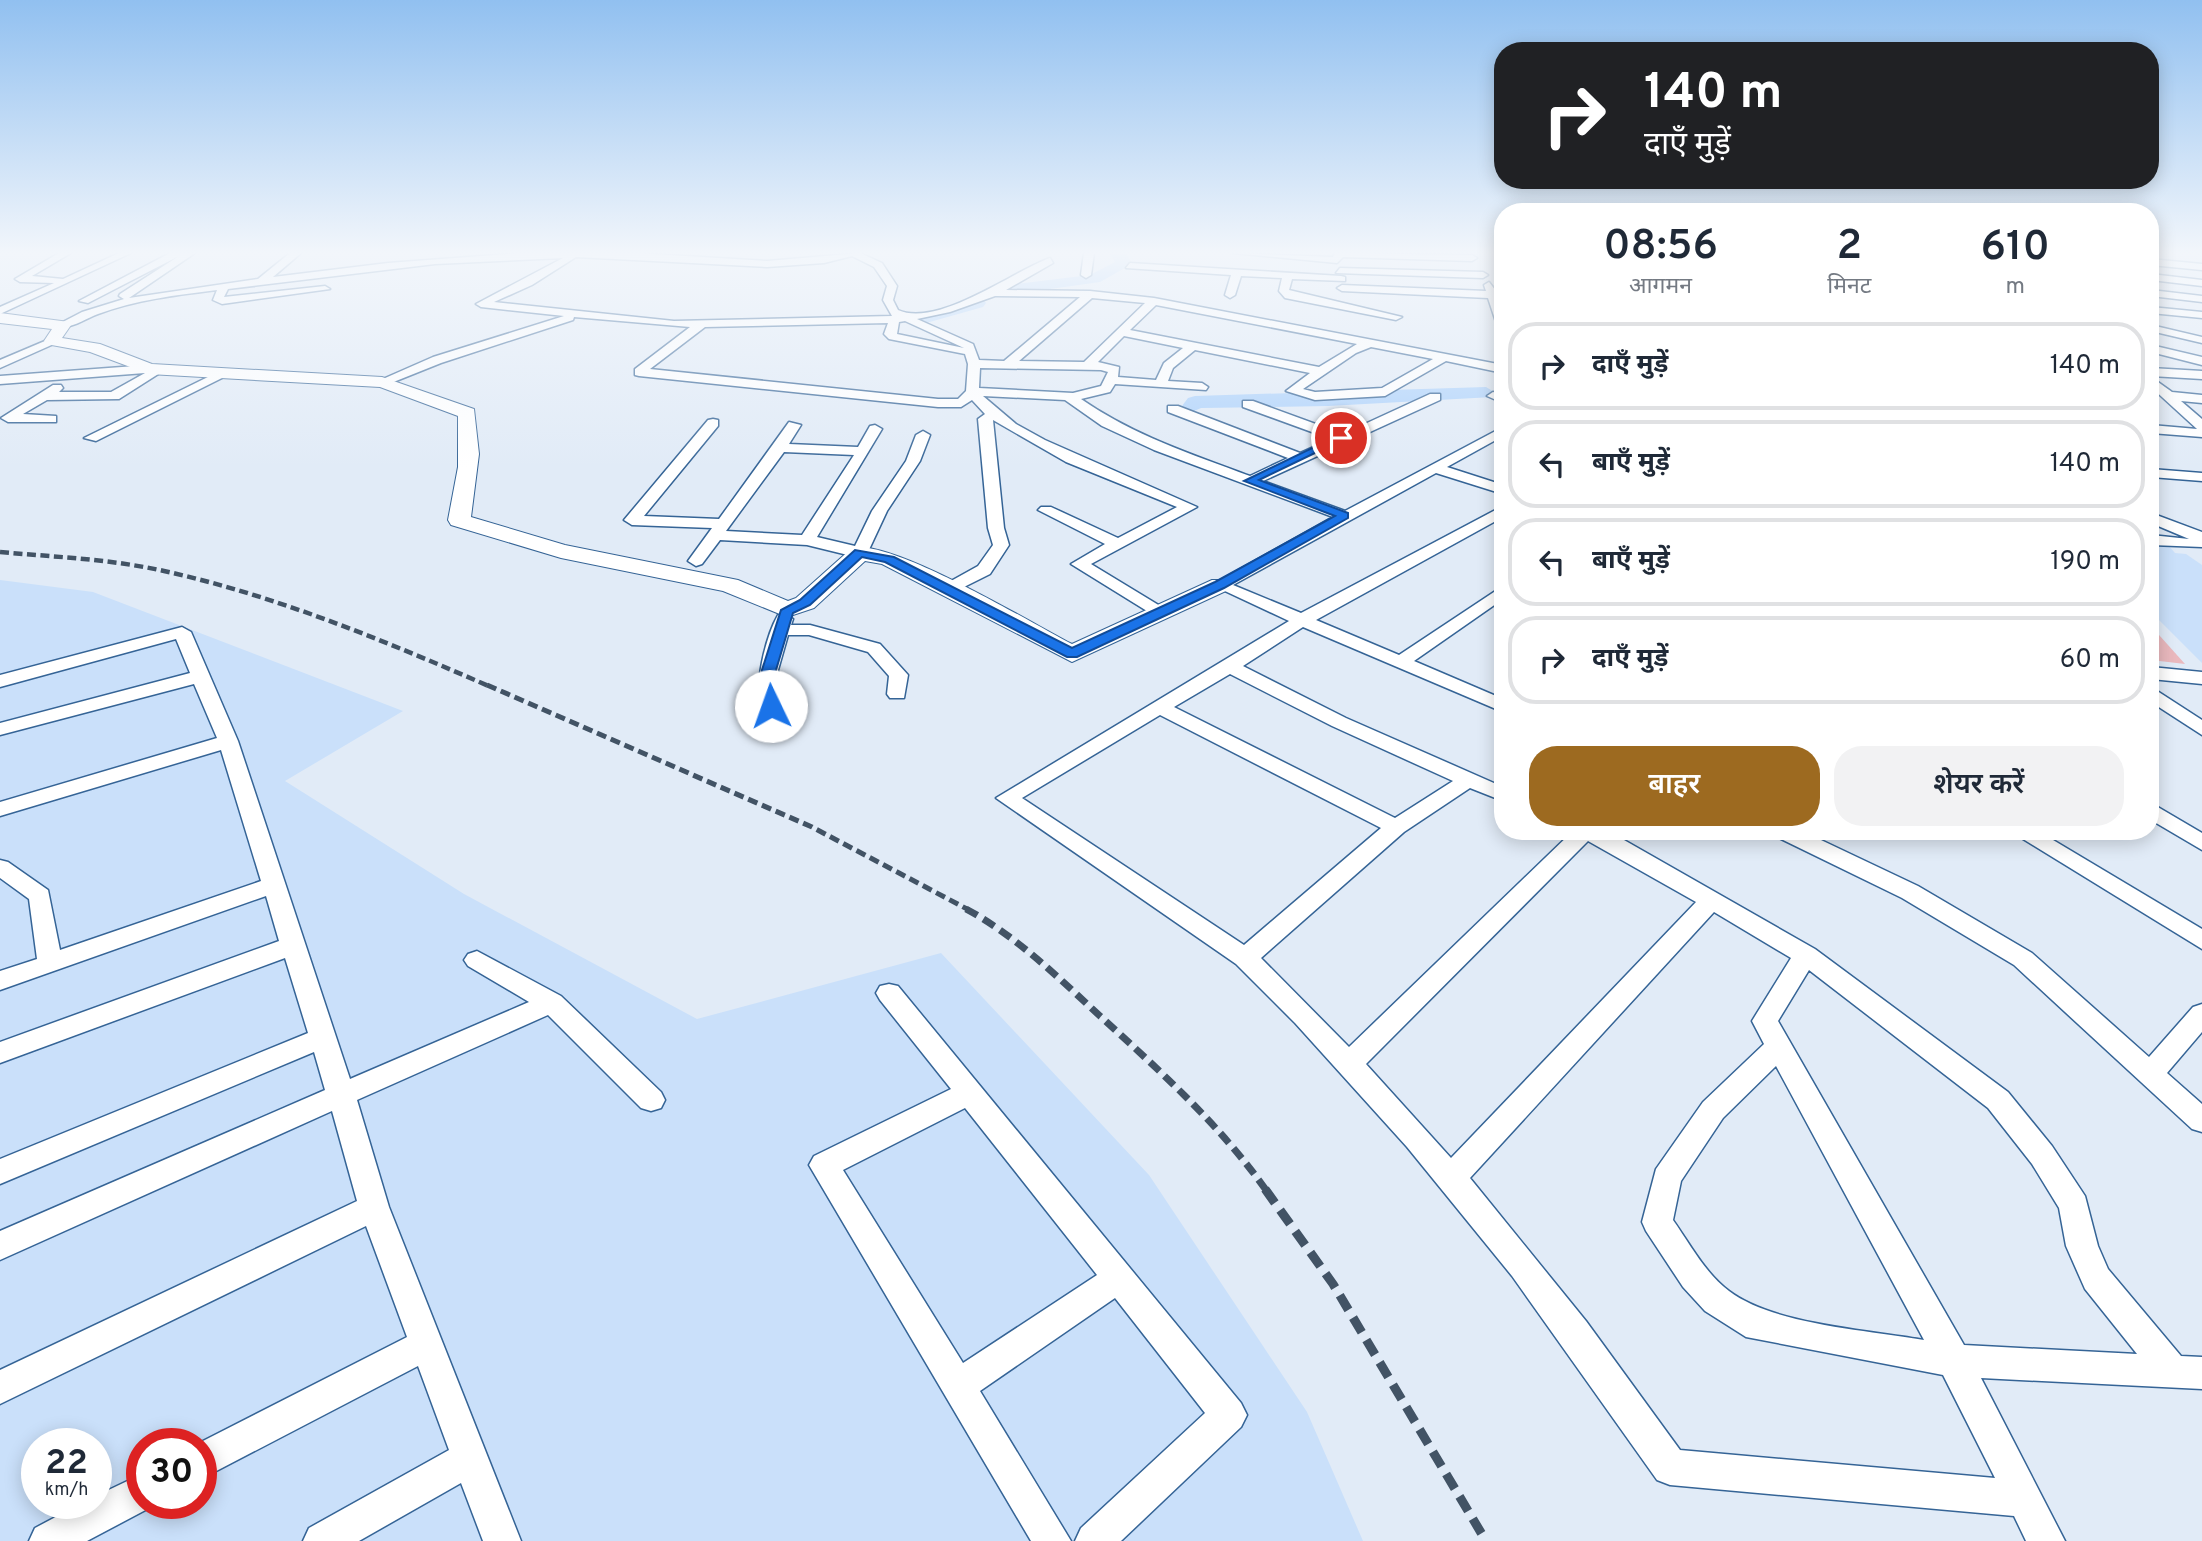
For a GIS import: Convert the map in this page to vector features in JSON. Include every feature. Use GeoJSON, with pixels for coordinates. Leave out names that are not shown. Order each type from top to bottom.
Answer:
{"type":"FeatureCollection","features":[{"type":"Feature","properties":{"kind":"street"},"geometry":{"type":"LineString","coordinates":[[27,325],[58,333],[154,370]]}},
{"type":"Feature","properties":{"kind":"street"},"geometry":{"type":"LineString","coordinates":[[0,364],[73,325]]}},
{"type":"Feature","properties":{"kind":"street"},"geometry":{"type":"LineString","coordinates":[[382,382],[437,360],[548,325]]}},
{"type":"Feature","properties":{"kind":"street"},"geometry":{"type":"LineString","coordinates":[[701,325],[639,372],[939,403],[961,403],[972,391],[973,358],[966,344],[917,325]]}},
{"type":"Feature","properties":{"kind":"street"},"geometry":{"type":"LineString","coordinates":[[894,325],[890,331],[893,337],[973,358],[1008,364],[1113,368],[1113,380],[1103,391],[1070,398],[972,391]]}},
{"type":"Feature","properties":{"kind":"street"},"geometry":{"type":"LineString","coordinates":[[1008,364],[1054,325]]}},
{"type":"Feature","properties":{"kind":"street"},"geometry":{"type":"LineString","coordinates":[[1087,366],[1129,325]]}},
{"type":"Feature","properties":{"kind":"street"},"geometry":{"type":"LineString","coordinates":[[1279,325],[1494,367]]}},
{"type":"Feature","properties":{"kind":"street"},"geometry":{"type":"LineString","coordinates":[[2159,330],[2202,340]]}},
{"type":"Feature","properties":{"kind":"street"},"geometry":{"type":"LineString","coordinates":[[1121,332],[1320,370]]}},
{"type":"Feature","properties":{"kind":"street"},"geometry":{"type":"LineString","coordinates":[[1370,343],[1352,350],[1320,370],[1294,388],[1293,393],[1343,398],[1389,391],[1443,358]]}},
{"type":"Feature","properties":{"kind":"street"},"geometry":{"type":"LineString","coordinates":[[1161,383],[1168,366],[1195,344]]}},
{"type":"Feature","properties":{"kind":"street"},"geometry":{"type":"LineString","coordinates":[[2159,351],[2202,361]]}},
{"type":"Feature","properties":{"kind":"street"},"geometry":{"type":"LineString","coordinates":[[1181,355],[1254,357]]}},
{"type":"Feature","properties":{"kind":"street"},"geometry":{"type":"LineString","coordinates":[[45,396],[114,396],[154,370]]}},
{"type":"Feature","properties":{"kind":"street"},"geometry":{"type":"LineString","coordinates":[[0,380],[154,370],[220,376],[382,382],[467,413],[471,438],[469,480],[459,520],[561,551],[730,585],[783,620],[874,648],[899,675],[897,694]]}},
{"type":"Feature","properties":{"kind":"street"},"geometry":{"type":"LineString","coordinates":[[2159,372],[2202,375]]}},
{"type":"Feature","properties":{"kind":"street"},"geometry":{"type":"LineString","coordinates":[[91,438],[220,376]]}},
{"type":"Feature","properties":{"kind":"street"},"geometry":{"type":"LineString","coordinates":[[1113,380],[1202,387]]}},
{"type":"Feature","properties":{"kind":"street"},"geometry":{"type":"LineString","coordinates":[[51,419],[8,418],[64,384]]}},
{"type":"Feature","properties":{"kind":"street"},"geometry":{"type":"LineString","coordinates":[[2159,388],[2202,426]]}},
{"type":"Feature","properties":{"kind":"street"},"geometry":{"type":"LineString","coordinates":[[972,391],[993,415],[1066,456],[1189,507],[1079,564],[1161,612]]}},
{"type":"Feature","properties":{"kind":"street"},"geometry":{"type":"LineString","coordinates":[[2168,396],[2202,399]]}},
{"type":"Feature","properties":{"kind":"street"},"geometry":{"type":"LineString","coordinates":[[1250,481],[1435,397]]}},
{"type":"Feature","properties":{"kind":"street"},"geometry":{"type":"LineString","coordinates":[[1070,398],[1090,414],[1134,436],[1344,516]]}},
{"type":"Feature","properties":{"kind":"street"},"geometry":{"type":"LineString","coordinates":[[1294,419],[1343,398]]}},
{"type":"Feature","properties":{"kind":"street"},"geometry":{"type":"LineString","coordinates":[[1248,404],[1341,438]]}},
{"type":"Feature","properties":{"kind":"street"},"geometry":{"type":"LineString","coordinates":[[1174,409],[1298,457]]}},
{"type":"Feature","properties":{"kind":"street"},"geometry":{"type":"LineString","coordinates":[[948,590],[984,570],[1001,545],[996,528],[985,419],[993,415]]}},
{"type":"Feature","properties":{"kind":"street"},"geometry":{"type":"LineString","coordinates":[[713,423],[632,520],[807,540],[889,559],[1072,654],[1220,585],[1494,436]]}},
{"type":"Feature","properties":{"kind":"street"},"geometry":{"type":"LineString","coordinates":[[695,561],[780,448],[794,425]]}},
{"type":"Feature","properties":{"kind":"street"},"geometry":{"type":"LineString","coordinates":[[807,540],[875,429]]}},
{"type":"Feature","properties":{"kind":"street"},"geometry":{"type":"LineString","coordinates":[[2159,431],[2202,434]]}},
{"type":"Feature","properties":{"kind":"street"},"geometry":{"type":"LineString","coordinates":[[771,706],[769,670],[783,620],[860,553],[887,499],[902,481],[919,452],[923,435]]}},
{"type":"Feature","properties":{"kind":"street"},"geometry":{"type":"LineString","coordinates":[[780,448],[863,451]]}},
{"type":"Feature","properties":{"kind":"street"},"geometry":{"type":"LineString","coordinates":[[1434,468],[1494,487]]}},
{"type":"Feature","properties":{"kind":"street"},"geometry":{"type":"LineString","coordinates":[[2159,474],[2202,477]]}},
{"type":"Feature","properties":{"kind":"street"},"geometry":{"type":"LineString","coordinates":[[2180,475],[2202,488]]}},
{"type":"Feature","properties":{"kind":"street"},"geometry":{"type":"LineString","coordinates":[[1046,510],[1116,543]]}},
{"type":"Feature","properties":{"kind":"street"},"geometry":{"type":"LineString","coordinates":[[1494,516],[1301,620],[1230,666],[1007,798],[1245,958],[1350,1063],[1451,1178],[1604,1368],[1670,1467],[2025,1499]]}},
{"type":"Feature","properties":{"kind":"street"},"geometry":{"type":"LineString","coordinates":[[2159,521],[2202,538]]}},
{"type":"Feature","properties":{"kind":"street"},"geometry":{"type":"LineString","coordinates":[[2159,541],[2202,544]]}},
{"type":"Feature","properties":{"kind":"street"},"geometry":{"type":"LineString","coordinates":[[1220,585],[1494,702]]}},
{"type":"Feature","properties":{"kind":"street"},"geometry":{"type":"LineString","coordinates":[[1401,662],[1494,597]]}},
{"type":"Feature","properties":{"kind":"street"},"geometry":{"type":"LineString","coordinates":[[0,681],[182,632],[228,741],[324,1037],[374,1207],[502,1541]]}},
{"type":"Feature","properties":{"kind":"street"},"geometry":{"type":"LineString","coordinates":[[1230,666],[1339,722],[1494,791]]}},
{"type":"Feature","properties":{"kind":"street"},"geometry":{"type":"LineString","coordinates":[[2159,674],[2202,678]]}},
{"type":"Feature","properties":{"kind":"street"},"geometry":{"type":"LineString","coordinates":[[0,729],[201,676]]}},
{"type":"Feature","properties":{"kind":"street"},"geometry":{"type":"LineString","coordinates":[[2159,699],[2202,729]]}},
{"type":"Feature","properties":{"kind":"street"},"geometry":{"type":"LineString","coordinates":[[1159,707],[1396,827]]}},
{"type":"Feature","properties":{"kind":"street"},"geometry":{"type":"LineString","coordinates":[[0,809],[228,741]]}},
{"type":"Feature","properties":{"kind":"street"},"geometry":{"type":"LineString","coordinates":[[1245,958],[1396,827],[1469,780]]}},
{"type":"Feature","properties":{"kind":"street"},"geometry":{"type":"LineString","coordinates":[[2159,815],[2202,843]]}},
{"type":"Feature","properties":{"kind":"street"},"geometry":{"type":"LineString","coordinates":[[1350,1063],[1576,840]]}},
{"type":"Feature","properties":{"kind":"street"},"geometry":{"type":"LineString","coordinates":[[1605,840],[1807,955],[1998,1100],[2042,1155],[2074,1205],[2082,1246],[2096,1279],[2188,1373]]}},
{"type":"Feature","properties":{"kind":"street"},"geometry":{"type":"LineString","coordinates":[[1808,840],[1910,892],[2023,958],[2202,1121]]}},
{"type":"Feature","properties":{"kind":"street"},"geometry":{"type":"LineString","coordinates":[[2036,840],[2202,940]]}},
{"type":"Feature","properties":{"kind":"street"},"geometry":{"type":"LineString","coordinates":[[0,867],[40,896],[50,964]]}},
{"type":"Feature","properties":{"kind":"street"},"geometry":{"type":"LineString","coordinates":[[0,981],[275,884]]}},
{"type":"Feature","properties":{"kind":"street"},"geometry":{"type":"LineString","coordinates":[[1451,1178],[1711,900]]}},
{"type":"Feature","properties":{"kind":"street"},"geometry":{"type":"LineString","coordinates":[[0,1053],[293,945]]}},
{"type":"Feature","properties":{"kind":"street"},"geometry":{"type":"LineString","coordinates":[[1807,955],[1765,1021],[1954,1361],[2046,1541]]}},
{"type":"Feature","properties":{"kind":"street"},"geometry":{"type":"LineString","coordinates":[[477,960],[552,1003],[651,1100]]}},
{"type":"Feature","properties":{"kind":"street"},"geometry":{"type":"LineString","coordinates":[[889,993],[1229,1415],[1094,1541]]}},
{"type":"Feature","properties":{"kind":"street"},"geometry":{"type":"LineString","coordinates":[[0,1246],[552,1003]]}},
{"type":"Feature","properties":{"kind":"street"},"geometry":{"type":"LineString","coordinates":[[2150,1074],[2202,1014]]}},
{"type":"Feature","properties":{"kind":"street"},"geometry":{"type":"LineString","coordinates":[[0,1172],[324,1037]]}},
{"type":"Feature","properties":{"kind":"street"},"geometry":{"type":"LineString","coordinates":[[1779,1046],[1713,1110],[1667,1178],[1657,1222],[1694,1277],[1717,1301],[1758,1326],[1954,1361],[2188,1373]]}},
{"type":"Feature","properties":{"kind":"street"},"geometry":{"type":"LineString","coordinates":[[969,1093],[824,1165],[1052,1541]]}},
{"type":"Feature","properties":{"kind":"street"},"geometry":{"type":"LineString","coordinates":[[0,1387],[374,1207]]}},
{"type":"Feature","properties":{"kind":"street"},"geometry":{"type":"LineString","coordinates":[[958,1386],[1119,1278]]}},
{"type":"Feature","properties":{"kind":"street"},"geometry":{"type":"LineString","coordinates":[[217,1453],[427,1344]]}},
{"type":"Feature","properties":{"kind":"street"},"geometry":{"type":"LineString","coordinates":[[322,1541],[470,1458]]}},
{"type":"Feature","properties":{"kind":"street"},"geometry":{"type":"LineString","coordinates":[[48,1541],[126,1500]]}},
{"type":"Feature","properties":{"kind":"shaded area"},"geometry":{"type":"Polygon","coordinates":[[[2159,544],[2168,545],[2175,553],[2186,554],[2202,565],[2202,663],[2159,620],[2159,544]]]}},
{"type":"Feature","properties":{"kind":"shaded area"},"geometry":{"type":"Polygon","coordinates":[[[0,580],[93,592],[403,711],[285,781],[464,894],[697,1019],[941,953],[1149,1175],[1307,1412],[1363,1541],[0,1541],[0,580]]]}},
{"type":"Feature","properties":{"kind":"shaded area"},"geometry":{"type":"Polygon","coordinates":[[[2159,635],[2185,664],[2159,661],[2159,635]]]}},
{"type":"Feature","properties":{"kind":"waterway"},"geometry":{"type":"LineString","coordinates":[[1192,406],[1195,402],[1328,400],[1486,393]]}},
{"type":"Feature","properties":{"kind":"railway"},"geometry":{"type":"LineString","coordinates":[[0,552],[123,564],[206,581],[330,621],[491,687]]}},
{"type":"Feature","properties":{"kind":"railway"},"geometry":{"type":"LineString","coordinates":[[487,685],[812,827],[969,910]]}},
{"type":"Feature","properties":{"kind":"railway"},"geometry":{"type":"LineString","coordinates":[[966,909],[1002,931],[1036,958],[1144,1057],[1209,1121],[1266,1190]]}},
{"type":"Feature","properties":{"kind":"railway"},"geometry":{"type":"LineString","coordinates":[[1265,1189],[1333,1284],[1486,1541]]}},
{"type":"Feature","properties":{"kind":"route"},"geometry":{"type":"LineString","coordinates":[[771,706],[769,670],[779,630],[788,610],[805,603],[842,566],[860,553],[889,559],[1072,654],[1220,585],[1344,516],[1250,481],[1341,438]]}}]}
